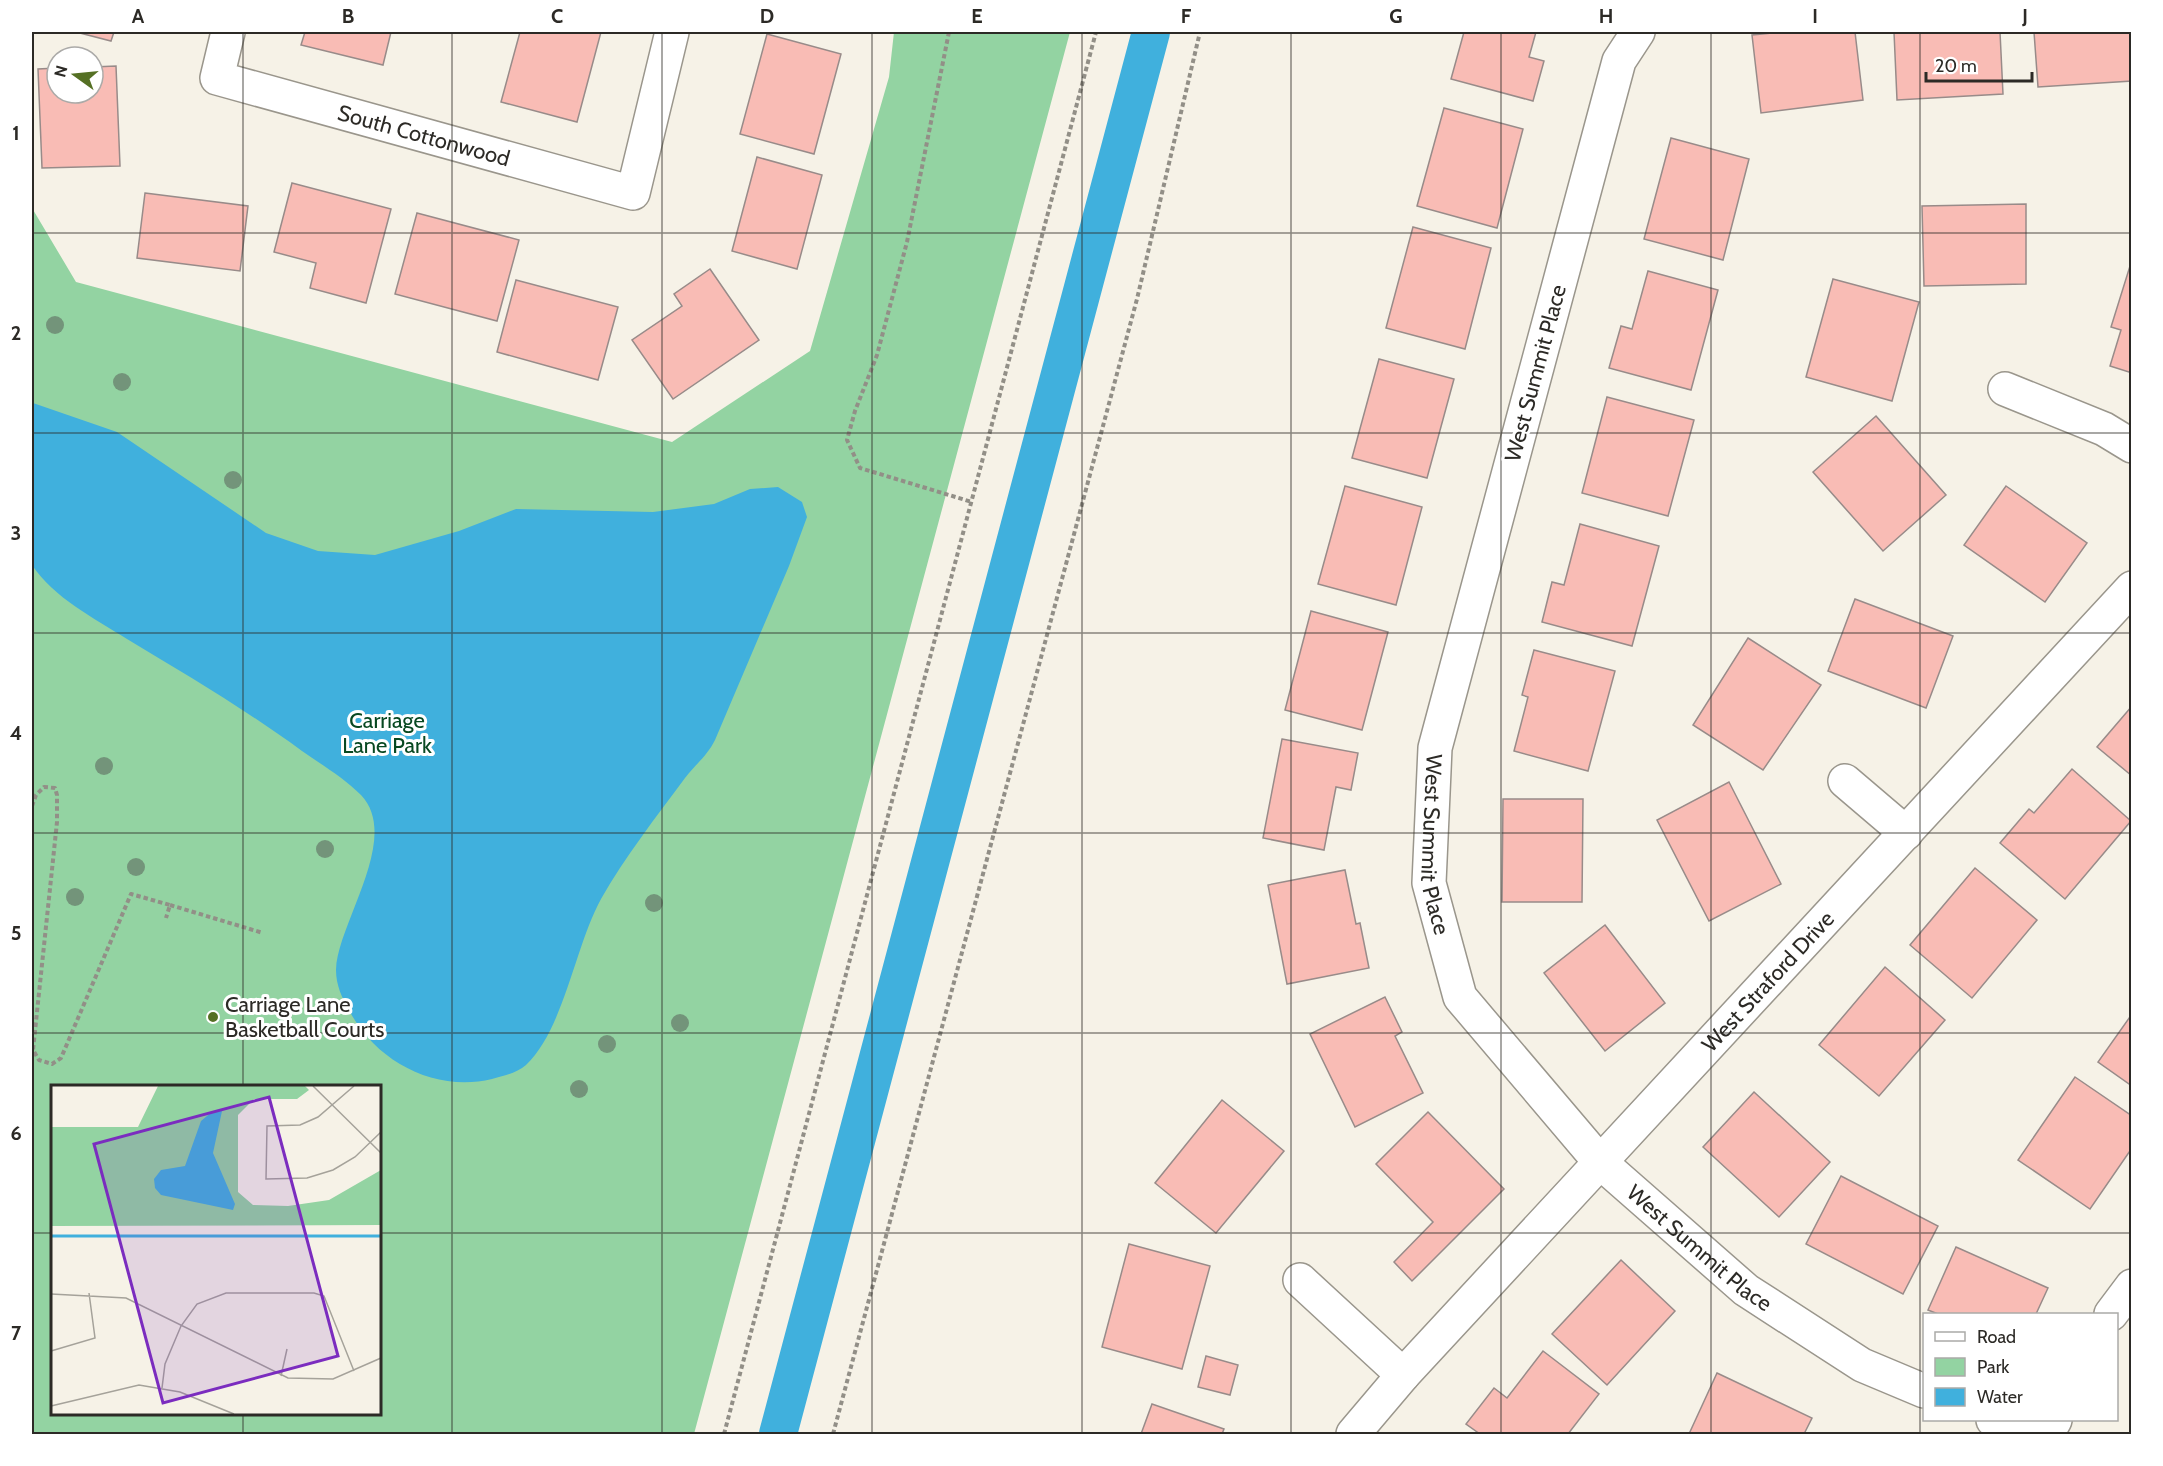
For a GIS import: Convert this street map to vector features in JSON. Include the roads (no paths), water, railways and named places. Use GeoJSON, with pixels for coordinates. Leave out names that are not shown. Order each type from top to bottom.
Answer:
{"type":"FeatureCollection","features":[{"type":"Feature","properties":{"kind":"street","name":"South Cottonwood"},"geometry":{"type":"LineString","coordinates":[[228,32],[217,78],[633,193],[672,32]]}},
{"type":"Feature","properties":{"kind":"street","name":"West Summit Place"},"geometry":{"type":"LineString","coordinates":[[1638,32],[1619,61],[1435,748],[1429,883],[1460,998],[1600,1162],[1746,1290],[1862,1365],[1923,1391]]}},
{"type":"Feature","properties":{"kind":"street"},"geometry":{"type":"LineString","coordinates":[[2005,389],[2104,429],[2132,446]]}},
{"type":"Feature","properties":{"kind":"street","name":"West Straford Drive"},"geometry":{"type":"LineString","coordinates":[[1353,1434],[1403,1375],[2132,588]]}},
{"type":"Feature","properties":{"kind":"street"},"geometry":{"type":"LineString","coordinates":[[1845,781],[1906,833]]}},
{"type":"Feature","properties":{"kind":"street"},"geometry":{"type":"LineString","coordinates":[[1300,1280],[1403,1375]]}},
{"type":"Feature","properties":{"kind":"street"},"geometry":{"type":"LineString","coordinates":[[2112,1313],[2132,1286]]}},
{"type":"Feature","properties":{"kind":"street"},"geometry":{"type":"LineString","coordinates":[[1998,1421],[2029,1434]]}},
{"type":"Feature","properties":{"kind":"water"},"geometry":{"type":"Polygon","coordinates":[[[33,403],[117,432],[266,533],[318,551],[375,555],[459,531],[516,509],[653,512],[714,504],[750,489],[778,487],[802,502],[807,517],[789,566],[715,740],[641,837],[601,899],[560,1009],[539,1049],[522,1068],[501,1077],[471,1082],[429,1077],[391,1058],[360,1028],[342,996],[336,970],[339,951],[371,857],[375,834],[372,813],[361,795],[333,772],[238,707],[75,606],[51,588],[41,577],[32,565],[33,403]]]}},
{"type":"Feature","properties":{"kind":"waterway"},"geometry":{"type":"LineString","coordinates":[[778,1434],[1151,32]]}},
{"type":"Feature","properties":{"kind":"place","name":"Carriage Lane Basketball Courts"},"geometry":{"type":"Point","coordinates":[213,1017]}},
{"type":"Feature","properties":{"kind":"park label","name":"Carriage Lane Park"},"geometry":{"type":"Point","coordinates":[387,732]}}]}
